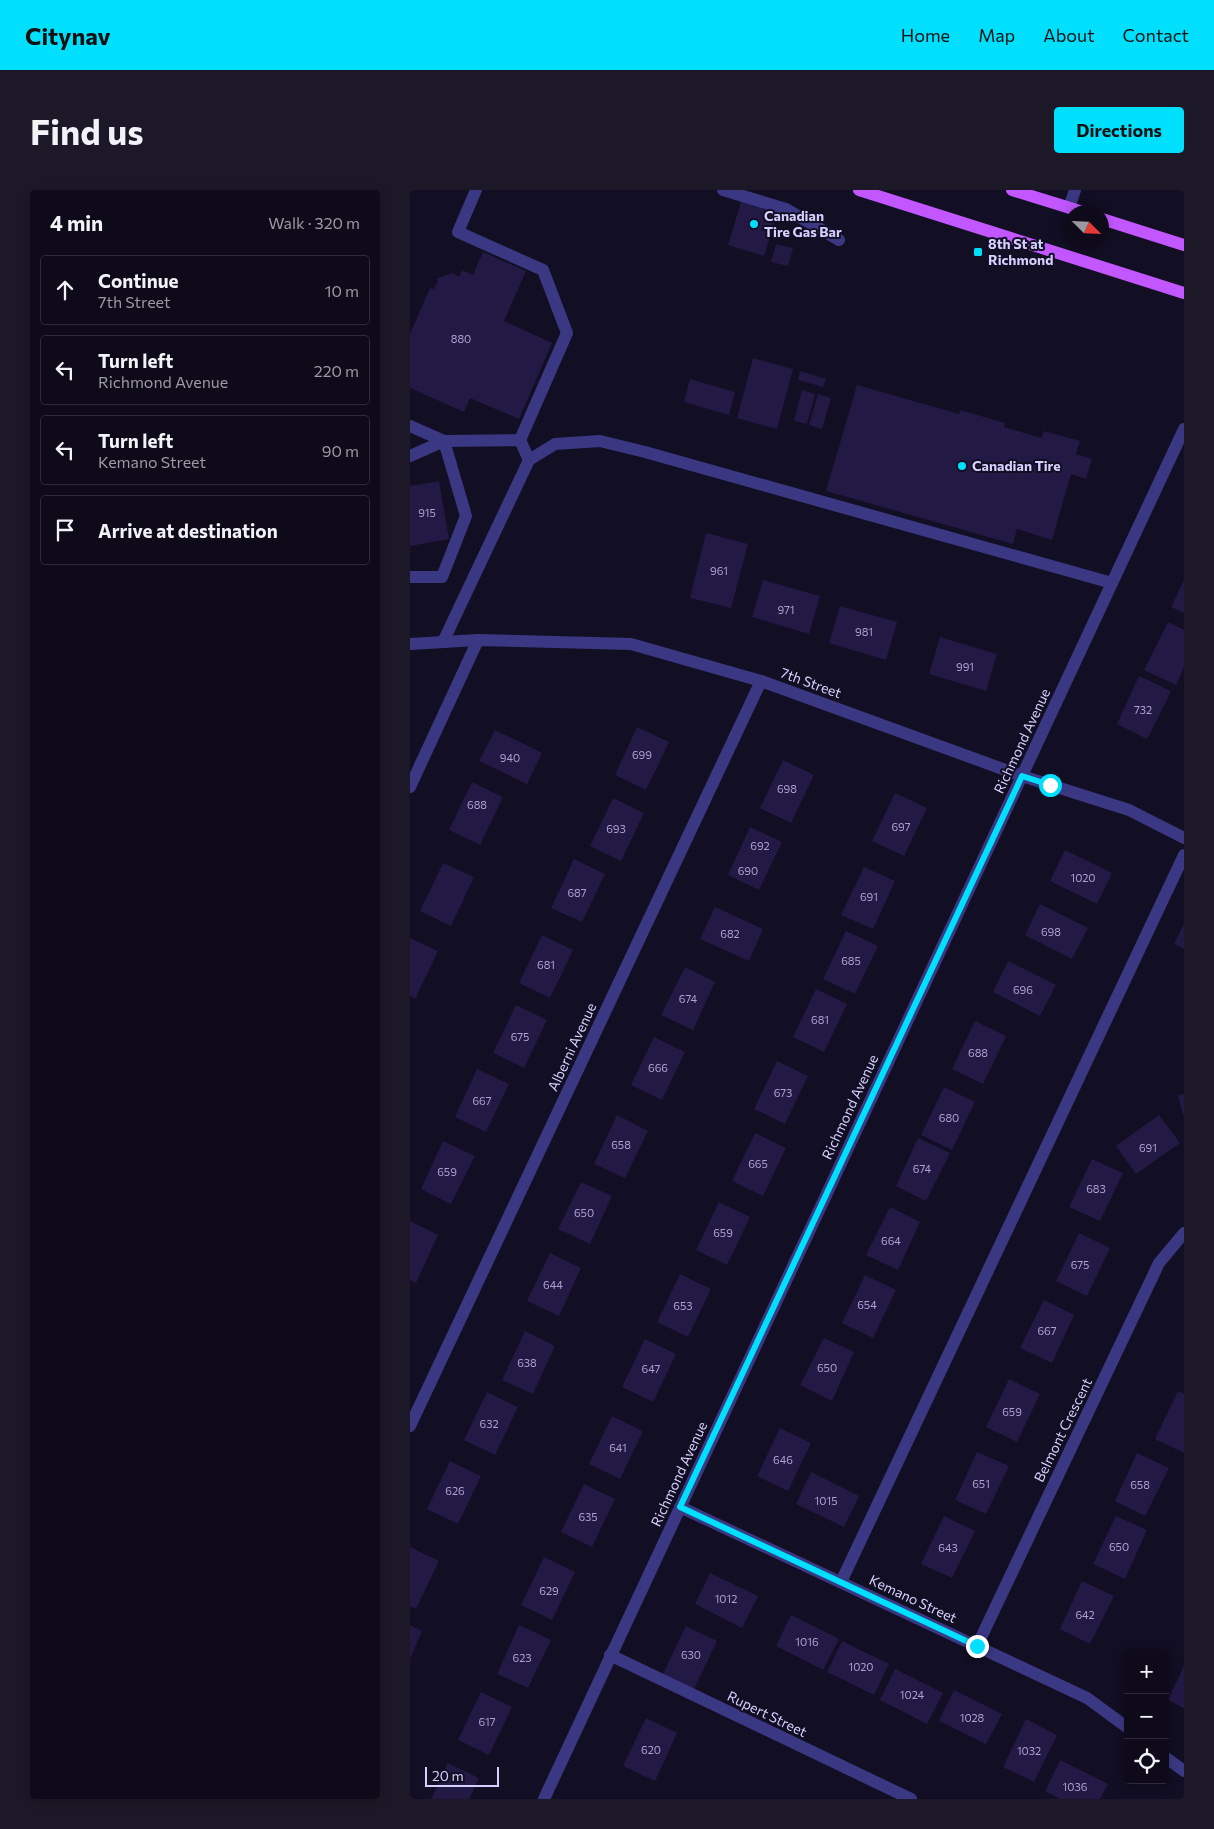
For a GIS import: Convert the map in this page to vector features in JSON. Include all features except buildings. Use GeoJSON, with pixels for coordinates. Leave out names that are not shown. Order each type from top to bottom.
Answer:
{"type":"FeatureCollection","features":[{"type":"Feature","properties":{"kind":"main road"},"geometry":{"type":"LineString","coordinates":[[859,190],[1184,293]]}},
{"type":"Feature","properties":{"kind":"main road"},"geometry":{"type":"LineString","coordinates":[[1012,190],[1064,206]]}},
{"type":"Feature","properties":{"kind":"main road"},"geometry":{"type":"LineString","coordinates":[[1109,220],[1184,245]]}},
{"type":"Feature","properties":{"kind":"street"},"geometry":{"type":"LineString","coordinates":[[476,190],[458,232],[543,270],[567,333],[520,440],[529,460]]}},
{"type":"Feature","properties":{"kind":"street"},"geometry":{"type":"LineString","coordinates":[[723,190],[786,209],[839,240]]}},
{"type":"Feature","properties":{"kind":"street"},"geometry":{"type":"LineString","coordinates":[[1070,205],[1075,190]]}},
{"type":"Feature","properties":{"kind":"street"},"geometry":{"type":"LineString","coordinates":[[410,426],[444,441],[466,516],[442,577],[410,577]]}},
{"type":"Feature","properties":{"kind":"street","name":"Richmond Avenue"},"geometry":{"type":"LineString","coordinates":[[544,1799],[1112,583],[1180,448],[1184,429]]}},
{"type":"Feature","properties":{"kind":"street"},"geometry":{"type":"LineString","coordinates":[[410,456],[444,441],[520,440]]}},
{"type":"Feature","properties":{"kind":"street"},"geometry":{"type":"LineString","coordinates":[[443,642],[529,460],[555,444],[600,441],[1112,583]]}},
{"type":"Feature","properties":{"kind":"street"},"geometry":{"type":"LineString","coordinates":[[410,786],[478,640]]}},
{"type":"Feature","properties":{"kind":"street","name":"7th Street"},"geometry":{"type":"LineString","coordinates":[[410,644],[478,640],[631,644],[761,681],[1022,776],[1129,810],[1184,838]]}},
{"type":"Feature","properties":{"kind":"street","name":"Alberni Avenue"},"geometry":{"type":"LineString","coordinates":[[410,1426],[761,681]]}},
{"type":"Feature","properties":{"kind":"street"},"geometry":{"type":"LineString","coordinates":[[841,1582],[1184,855]]}},
{"type":"Feature","properties":{"kind":"street","name":"Belmont Crescent"},"geometry":{"type":"LineString","coordinates":[[977,1646],[1160,1263],[1184,1233]]}},
{"type":"Feature","properties":{"kind":"street","name":"Kemano Street"},"geometry":{"type":"LineString","coordinates":[[680,1507],[1087,1698],[1124,1725]]}},
{"type":"Feature","properties":{"kind":"street","name":"Rupert Street"},"geometry":{"type":"LineString","coordinates":[[610,1655],[911,1799]]}},
{"type":"Feature","properties":{"kind":"street"},"geometry":{"type":"LineString","coordinates":[[1169,1760],[1184,1771]]}},
{"type":"Feature","properties":{"kind":"place","name":"Canadian Tire Gas Bar"},"geometry":{"type":"Point","coordinates":[754,224]}},
{"type":"Feature","properties":{"kind":"place","name":"8th St at Richmond"},"geometry":{"type":"Point","coordinates":[978,252]}},
{"type":"Feature","properties":{"kind":"place","name":"Canadian Tire"},"geometry":{"type":"Point","coordinates":[962,466]}},
{"type":"Feature","properties":{"kind":"route"},"geometry":{"type":"LineString","coordinates":[[977,1646],[680,1507],[1022,776],[1050,785]]}}]}
